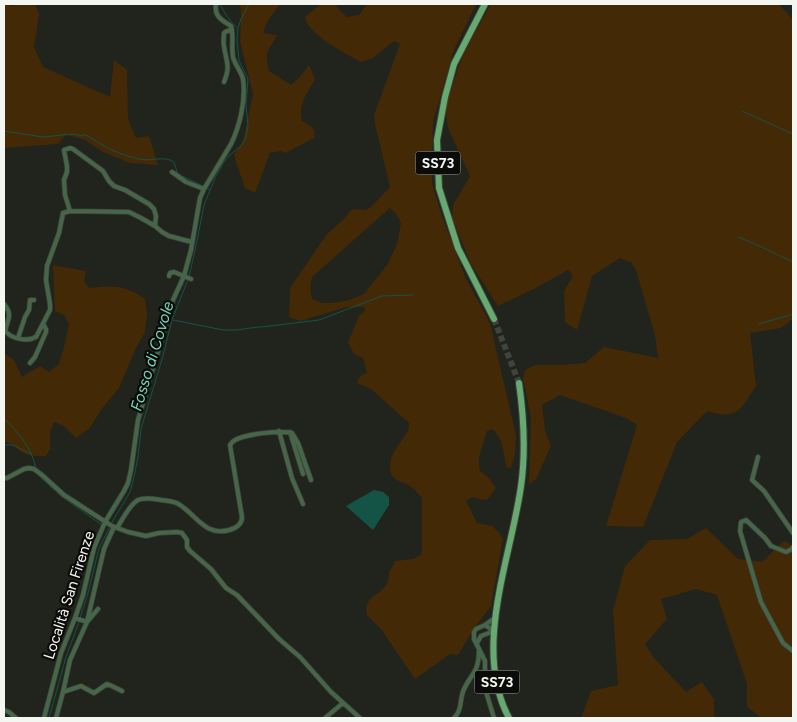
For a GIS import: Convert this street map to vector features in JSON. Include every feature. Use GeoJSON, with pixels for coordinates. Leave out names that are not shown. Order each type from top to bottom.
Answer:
{"type":"FeatureCollection","features":[{"type":"Feature","properties":{"kind":"main road","name":"SS73"},"geometry":{"type":"LineString","coordinates":[[485,4],[454,64],[444,97],[437,140],[439,188],[458,248],[494,319]]}},
{"type":"Feature","properties":{"kind":"main road","name":"SS73"},"geometry":{"type":"LineString","coordinates":[[509,718],[498,687],[493,643],[496,617],[521,486],[525,448],[519,383]]}},
{"type":"Feature","properties":{"kind":"street"},"geometry":{"type":"LineString","coordinates":[[216,4],[216,13],[220,19],[231,26],[232,30],[224,33],[224,46],[228,61],[228,73],[224,82]]}},
{"type":"Feature","properties":{"kind":"street","name":"Località San Firenze"},"geometry":{"type":"LineString","coordinates":[[44,718],[61,653],[78,619],[94,548],[100,532],[128,483],[138,420],[173,300],[187,278],[199,205],[204,189],[235,137],[242,107],[242,78],[233,57],[232,30]]}},
{"type":"Feature","properties":{"kind":"street"},"geometry":{"type":"LineString","coordinates":[[70,211],[65,195],[64,180],[67,172],[64,150],[70,148],[103,171],[109,182],[114,186],[149,204],[154,209],[156,216],[155,226]]}},
{"type":"Feature","properties":{"kind":"street"},"geometry":{"type":"LineString","coordinates":[[172,172],[186,182],[204,189]]}},
{"type":"Feature","properties":{"kind":"street"},"geometry":{"type":"LineString","coordinates":[[4,304],[9,310],[10,316],[5,330],[6,333],[28,340],[36,337],[50,310],[46,280],[47,266],[60,233],[63,213],[70,211],[129,212],[170,236],[192,242]]}},
{"type":"Feature","properties":{"kind":"street"},"geometry":{"type":"LineString","coordinates":[[169,276],[170,273],[174,272],[187,278]]}},
{"type":"Feature","properties":{"kind":"street"},"geometry":{"type":"LineString","coordinates":[[18,338],[29,310],[30,300],[34,300]]}},
{"type":"Feature","properties":{"kind":"street"},"geometry":{"type":"LineString","coordinates":[[30,363],[35,357],[46,332],[43,324]]}},
{"type":"Feature","properties":{"kind":"street"},"geometry":{"type":"LineString","coordinates":[[279,431],[292,478],[303,504]]}},
{"type":"Feature","properties":{"kind":"street"},"geometry":{"type":"LineString","coordinates":[[56,718],[70,660],[87,622],[104,549],[114,527],[132,504],[137,501],[151,499],[167,500],[180,504],[211,529],[229,530],[240,525],[242,520],[230,445],[233,441],[240,438],[269,432],[292,433],[298,443],[311,480]]}},
{"type":"Feature","properties":{"kind":"street"},"geometry":{"type":"LineString","coordinates":[[290,432],[303,474]]}},
{"type":"Feature","properties":{"kind":"street"},"geometry":{"type":"LineString","coordinates":[[758,457],[752,480],[764,491],[793,533]]}},
{"type":"Feature","properties":{"kind":"street"},"geometry":{"type":"LineString","coordinates":[[4,478],[8,478],[24,469],[34,469],[64,495],[114,527],[146,536],[159,533],[177,532],[182,534],[187,540],[187,547],[190,551],[211,569],[226,588],[236,595],[360,718]]}},
{"type":"Feature","properties":{"kind":"street"},"geometry":{"type":"LineString","coordinates":[[793,547],[786,552],[771,546],[746,520],[741,522],[740,531],[761,602],[784,643],[793,651]]}},
{"type":"Feature","properties":{"kind":"street"},"geometry":{"type":"LineString","coordinates":[[87,622],[98,609]]}},
{"type":"Feature","properties":{"kind":"street"},"geometry":{"type":"LineString","coordinates":[[494,718],[487,696],[484,656],[474,639],[474,632],[496,617]]}},
{"type":"Feature","properties":{"kind":"street"},"geometry":{"type":"LineString","coordinates":[[78,619],[87,622]]}},
{"type":"Feature","properties":{"kind":"street"},"geometry":{"type":"LineString","coordinates":[[485,625],[494,631]]}},
{"type":"Feature","properties":{"kind":"street"},"geometry":{"type":"LineString","coordinates":[[477,643],[478,639],[485,634],[494,631]]}},
{"type":"Feature","properties":{"kind":"street"},"geometry":{"type":"LineString","coordinates":[[485,634],[493,643]]}},
{"type":"Feature","properties":{"kind":"street"},"geometry":{"type":"LineString","coordinates":[[454,718],[460,710],[463,690],[478,668],[479,649]]}},
{"type":"Feature","properties":{"kind":"street"},"geometry":{"type":"LineString","coordinates":[[63,692],[80,686],[94,693],[107,684],[122,691]]}},
{"type":"Feature","properties":{"kind":"street"},"geometry":{"type":"LineString","coordinates":[[325,718],[343,703]]}},
{"type":"Feature","properties":{"kind":"street"},"geometry":{"type":"LineString","coordinates":[[4,710],[16,718]]}},
{"type":"Feature","properties":{"kind":"shaded area"},"geometry":{"type":"Polygon","coordinates":[[[4,4],[13,6],[16,4],[35,4],[39,14],[34,47],[43,67],[110,97],[114,60],[127,70],[128,119],[136,138],[149,136],[158,165],[130,163],[103,152],[85,140],[66,135],[58,144],[4,148],[4,4]]]}},
{"type":"Feature","properties":{"kind":"shaded area"},"geometry":{"type":"Polygon","coordinates":[[[240,4],[280,4],[267,22],[263,33],[277,35],[267,54],[269,71],[291,85],[309,65],[315,79],[304,99],[301,109],[302,121],[313,129],[314,138],[286,153],[281,151],[270,153],[255,193],[245,188],[234,154],[243,142],[253,94],[240,41],[240,4]]]}},
{"type":"Feature","properties":{"kind":"shaded area"},"geometry":{"type":"Polygon","coordinates":[[[321,4],[334,4],[347,17],[359,15],[367,4],[476,4],[453,52],[433,122],[432,183],[441,214],[466,279],[490,323],[516,436],[515,453],[511,468],[507,467],[500,438],[493,429],[487,431],[479,457],[480,471],[489,478],[496,488],[487,500],[472,497],[466,501],[477,523],[493,526],[503,538],[491,606],[473,630],[458,655],[450,654],[415,679],[381,629],[367,615],[366,608],[369,600],[383,589],[388,582],[389,573],[395,561],[413,559],[421,555],[422,498],[412,487],[393,477],[390,470],[391,459],[407,433],[409,423],[371,389],[357,383],[360,376],[367,373],[363,358],[354,354],[348,342],[365,307],[347,307],[300,321],[289,317],[290,288],[327,234],[352,209],[366,210],[390,187],[374,115],[400,44],[394,41],[373,58],[361,62],[320,37],[312,30],[305,17],[321,4]],[[390,208],[312,277],[310,288],[312,299],[322,303],[331,303],[350,300],[364,294],[387,265],[397,244],[401,223],[390,208]]]}},
{"type":"Feature","properties":{"kind":"shaded area"},"geometry":{"type":"Polygon","coordinates":[[[491,4],[779,4],[793,20],[793,319],[781,328],[750,333],[756,386],[742,407],[737,411],[725,415],[707,411],[677,442],[643,527],[606,526],[637,425],[626,418],[560,395],[542,405],[545,431],[551,446],[536,479],[529,484],[531,418],[523,378],[525,370],[535,365],[585,363],[604,347],[658,358],[655,336],[636,270],[632,263],[620,258],[592,276],[577,330],[565,322],[564,291],[573,276],[568,270],[498,306],[471,264],[452,218],[453,205],[470,176],[448,128],[445,108],[463,54],[491,4]]]}},
{"type":"Feature","properties":{"kind":"shaded area"},"geometry":{"type":"Polygon","coordinates":[[[53,265],[86,271],[84,282],[89,288],[118,287],[138,294],[145,299],[147,313],[145,332],[119,388],[101,410],[90,428],[76,438],[64,426],[54,422],[50,432],[50,449],[46,456],[32,456],[25,454],[10,443],[4,442],[4,353],[14,360],[22,377],[40,366],[49,372],[59,364],[69,324],[64,315],[55,311],[53,265]]]}},
{"type":"Feature","properties":{"kind":"shaded area"},"geometry":{"type":"Polygon","coordinates":[[[374,490],[383,492],[389,497],[389,505],[373,530],[346,506],[374,490]]]}},
{"type":"Feature","properties":{"kind":"shaded area"},"geometry":{"type":"Polygon","coordinates":[[[706,528],[738,559],[762,562],[784,541],[793,546],[793,718],[762,718],[747,707],[747,684],[717,595],[696,589],[661,599],[667,619],[645,644],[654,658],[686,692],[702,682],[714,699],[714,718],[581,718],[591,691],[618,685],[613,611],[625,566],[650,540],[687,539],[706,528]]]}},
{"type":"Feature","properties":{"kind":"waterway"},"geometry":{"type":"LineString","coordinates":[[220,4],[227,17],[237,28]]}},
{"type":"Feature","properties":{"kind":"waterway","name":"Fosso di Covole"},"geometry":{"type":"LineString","coordinates":[[111,524],[130,492],[138,457],[141,429],[172,320],[189,277],[204,205],[224,162],[241,146],[246,137],[248,126],[246,104],[248,79],[239,61],[237,40],[238,28],[249,4]]}},
{"type":"Feature","properties":{"kind":"waterway"},"geometry":{"type":"LineString","coordinates":[[742,111],[793,134]]}},
{"type":"Feature","properties":{"kind":"waterway"},"geometry":{"type":"LineString","coordinates":[[4,131],[43,137],[72,134],[83,136],[84,134],[119,153],[143,160],[170,160],[174,162],[180,175],[209,189]]}},
{"type":"Feature","properties":{"kind":"waterway"},"geometry":{"type":"LineString","coordinates":[[738,237],[793,262]]}},
{"type":"Feature","properties":{"kind":"waterway"},"geometry":{"type":"LineString","coordinates":[[173,320],[223,330],[237,330],[319,320],[382,296],[413,295]]}},
{"type":"Feature","properties":{"kind":"waterway"},"geometry":{"type":"LineString","coordinates":[[759,324],[793,314]]}},
{"type":"Feature","properties":{"kind":"waterway"},"geometry":{"type":"LineString","coordinates":[[4,418],[28,448],[36,470]]}},
{"type":"Feature","properties":{"kind":"waterway"},"geometry":{"type":"LineString","coordinates":[[4,445],[13,445],[31,454]]}},
{"type":"Feature","properties":{"kind":"waterway"},"geometry":{"type":"LineString","coordinates":[[37,474],[61,496],[102,525]]}},
{"type":"Feature","properties":{"kind":"waterway","name":"Fosso di Covole"},"geometry":{"type":"LineString","coordinates":[[80,618],[99,548],[110,527]]}},
{"type":"Feature","properties":{"kind":"waterway","name":"Fosso di Covole"},"geometry":{"type":"LineString","coordinates":[[49,718],[66,657],[79,622]]}},
{"type":"Feature","properties":{"kind":"tunnel"},"geometry":{"type":"LineString","coordinates":[[494,319],[519,383]]}}]}
